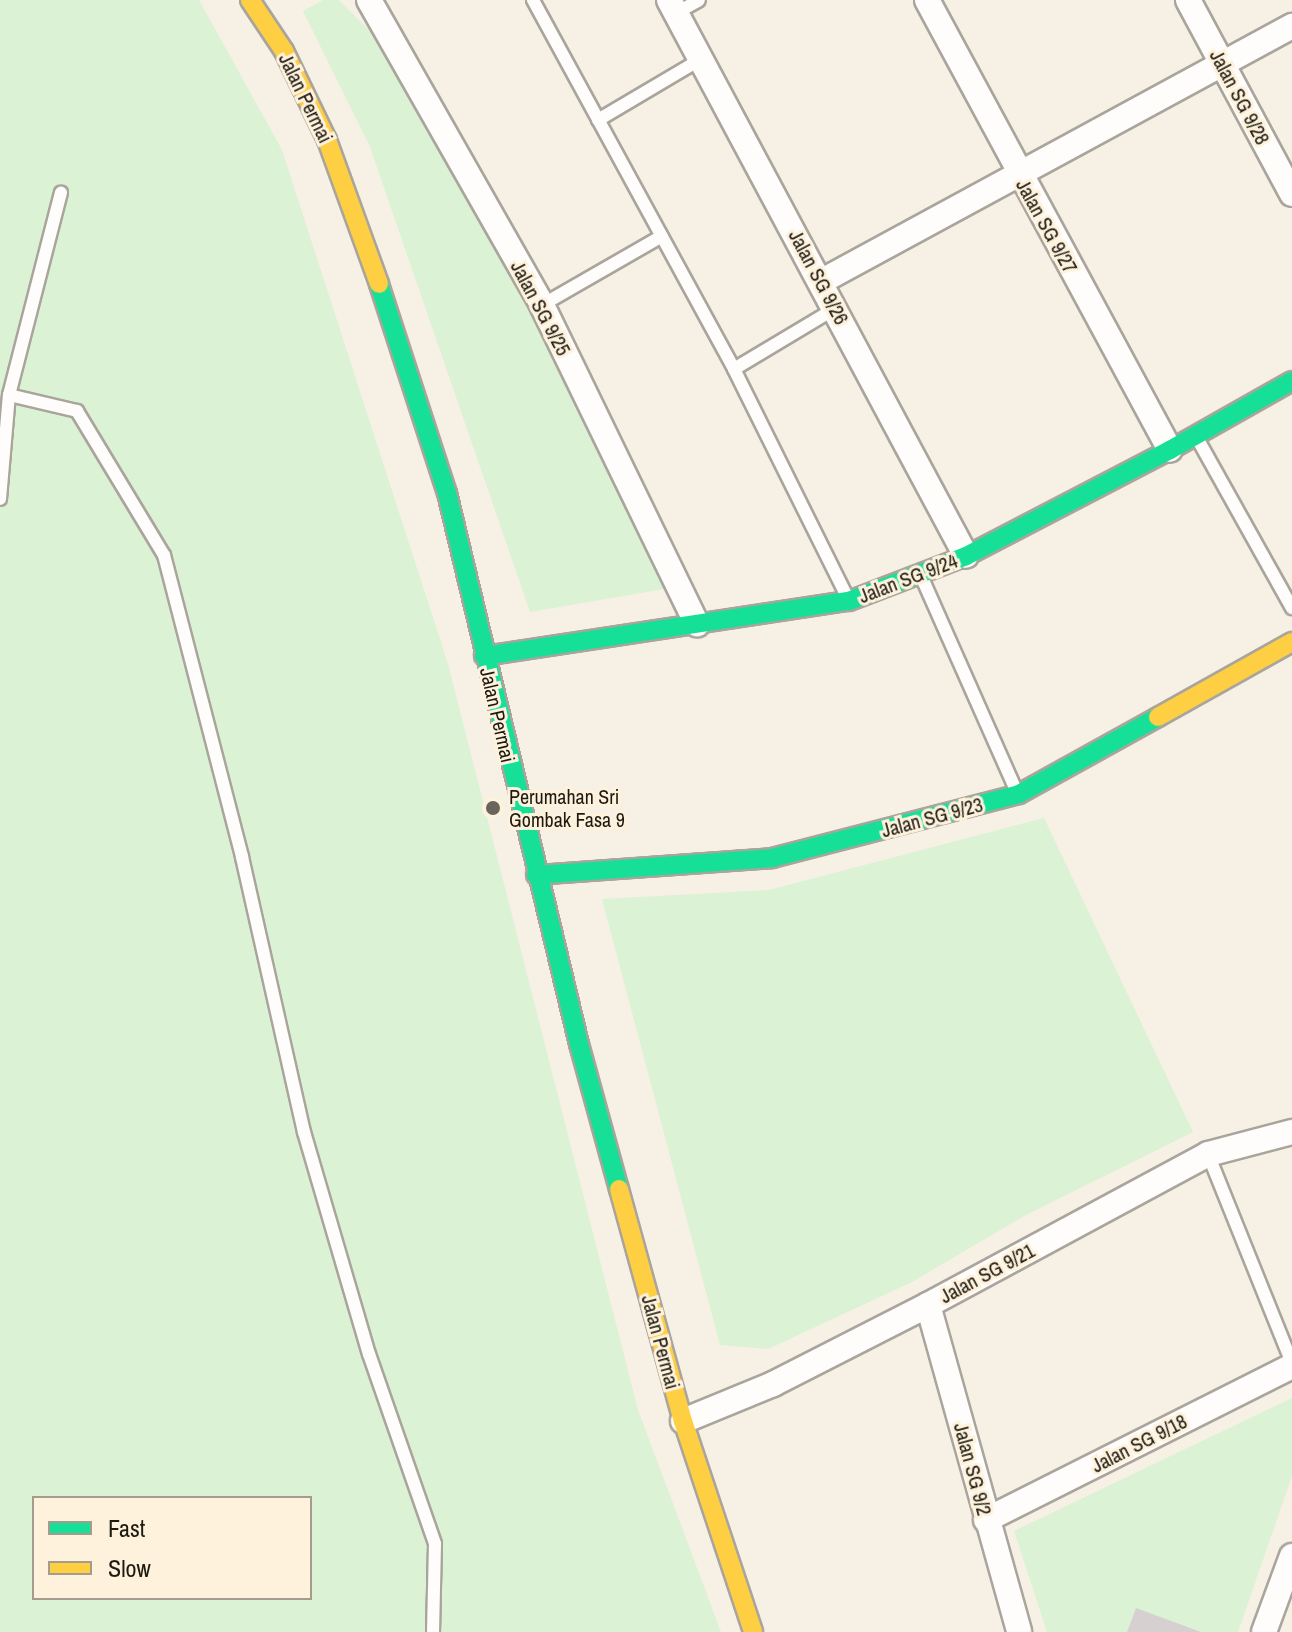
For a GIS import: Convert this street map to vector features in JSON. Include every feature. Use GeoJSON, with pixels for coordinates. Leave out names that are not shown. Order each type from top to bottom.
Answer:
{"type":"FeatureCollection","features":[{"type":"Feature","properties":{"kind":"street","name":"Jalan Permai"},"geometry":{"type":"LineString","coordinates":[[250,0],[284,51],[327,140],[400,343],[447,493],[536,875],[683,1421],[753,1632]]}},
{"type":"Feature","properties":{"kind":"street","name":"Jalan SG 9/25"},"geometry":{"type":"LineString","coordinates":[[369,0],[542,305],[697,624]]}},
{"type":"Feature","properties":{"kind":"street","name":"Jalan SG 9/27"},"geometry":{"type":"LineString","coordinates":[[927,0],[1170,450]]}},
{"type":"Feature","properties":{"kind":"street","name":"Jalan SG 9/28"},"geometry":{"type":"LineString","coordinates":[[1188,0],[1292,194]]}},
{"type":"Feature","properties":{"kind":"street","name":"Jalan SG 9/26"},"geometry":{"type":"LineString","coordinates":[[672,6],[822,281],[966,556]]}},
{"type":"Feature","properties":{"kind":"street"},"geometry":{"type":"LineString","coordinates":[[822,281],[1292,26]]}},
{"type":"Feature","properties":{"kind":"street","name":"Jalan SG 9/24"},"geometry":{"type":"LineString","coordinates":[[484,656],[849,601],[966,556],[1170,450],[1292,381]]}},
{"type":"Feature","properties":{"kind":"street","name":"Jalan SG 9/23"},"geometry":{"type":"LineString","coordinates":[[536,875],[772,858],[1019,794],[1292,642]]}},
{"type":"Feature","properties":{"kind":"street","name":"Jalan SG 9/21"},"geometry":{"type":"LineString","coordinates":[[683,1421],[773,1384],[928,1305],[1208,1154],[1292,1132]]}},
{"type":"Feature","properties":{"kind":"street","name":"Jalan SG 9/2"},"geometry":{"type":"LineString","coordinates":[[928,1305],[1019,1632]]}},
{"type":"Feature","properties":{"kind":"street","name":"Jalan SG 9/18"},"geometry":{"type":"LineString","coordinates":[[986,1520],[1292,1364]]}},
{"type":"Feature","properties":{"kind":"street"},"geometry":{"type":"LineString","coordinates":[[1264,1632],[1292,1556]]}},
{"type":"Feature","properties":{"kind":"lane"},"geometry":{"type":"LineString","coordinates":[[533,0],[734,369],[849,601]]}},
{"type":"Feature","properties":{"kind":"lane"},"geometry":{"type":"LineString","coordinates":[[672,6],[699,0]]}},
{"type":"Feature","properties":{"kind":"lane"},"geometry":{"type":"LineString","coordinates":[[598,120],[701,59]]}},
{"type":"Feature","properties":{"kind":"lane"},"geometry":{"type":"LineString","coordinates":[[0,499],[9,395],[61,193]]}},
{"type":"Feature","properties":{"kind":"lane"},"geometry":{"type":"LineString","coordinates":[[542,305],[662,236]]}},
{"type":"Feature","properties":{"kind":"lane"},"geometry":{"type":"LineString","coordinates":[[734,369],[836,308]]}},
{"type":"Feature","properties":{"kind":"lane"},"geometry":{"type":"LineString","coordinates":[[9,395],[77,411],[164,555],[242,857],[304,1132],[369,1354],[435,1544],[433,1632]]}},
{"type":"Feature","properties":{"kind":"lane"},"geometry":{"type":"LineString","coordinates":[[1196,435],[1292,608]]}},
{"type":"Feature","properties":{"kind":"lane"},"geometry":{"type":"LineString","coordinates":[[921,575],[1019,794]]}},
{"type":"Feature","properties":{"kind":"lane"},"geometry":{"type":"LineString","coordinates":[[1208,1154],[1292,1364]]}},
{"type":"Feature","properties":{"kind":"green space"},"geometry":{"type":"Polygon","coordinates":[[[0,0],[199,0],[282,150],[448,664],[638,1410],[721,1632],[0,1632],[0,0]]]}},
{"type":"Feature","properties":{"kind":"green space"},"geometry":{"type":"Polygon","coordinates":[[[323,0],[339,0],[384,45],[580,399],[670,588],[530,612],[370,147],[303,11],[323,0]]]}},
{"type":"Feature","properties":{"kind":"green space"},"geometry":{"type":"Polygon","coordinates":[[[1044,818],[1193,1132],[1024,1216],[912,1282],[768,1349],[720,1345],[602,899],[769,890],[1044,818]]]}},
{"type":"Feature","properties":{"kind":"green space"},"geometry":{"type":"Polygon","coordinates":[[[1292,1398],[1292,1476],[1238,1632],[1047,1632],[1014,1531],[1292,1398]]]}},
{"type":"Feature","properties":{"kind":"building"},"geometry":{"type":"Polygon","coordinates":[[[1136,1608],[1201,1632],[1127,1632],[1136,1608]]]}},
{"type":"Feature","properties":{"kind":"traffic: fast"},"geometry":{"type":"LineString","coordinates":[[379,284],[447,493],[579,1044],[619,1189]]}},
{"type":"Feature","properties":{"kind":"traffic: fast"},"geometry":{"type":"LineString","coordinates":[[484,656],[849,601],[966,556],[1170,450],[1292,381]]}},
{"type":"Feature","properties":{"kind":"traffic: fast"},"geometry":{"type":"LineString","coordinates":[[536,875],[772,858],[1019,794],[1158,717]]}},
{"type":"Feature","properties":{"kind":"traffic: slow"},"geometry":{"type":"LineString","coordinates":[[250,0],[284,51],[327,140],[379,284]]}},
{"type":"Feature","properties":{"kind":"traffic: slow"},"geometry":{"type":"LineString","coordinates":[[1158,717],[1292,642]]}},
{"type":"Feature","properties":{"kind":"traffic: slow"},"geometry":{"type":"LineString","coordinates":[[619,1189],[683,1421],[753,1632]]}},
{"type":"Feature","properties":{"kind":"place","name":"Perumahan Sri Gombak Fasa 9"},"geometry":{"type":"Point","coordinates":[493,808]}}]}
